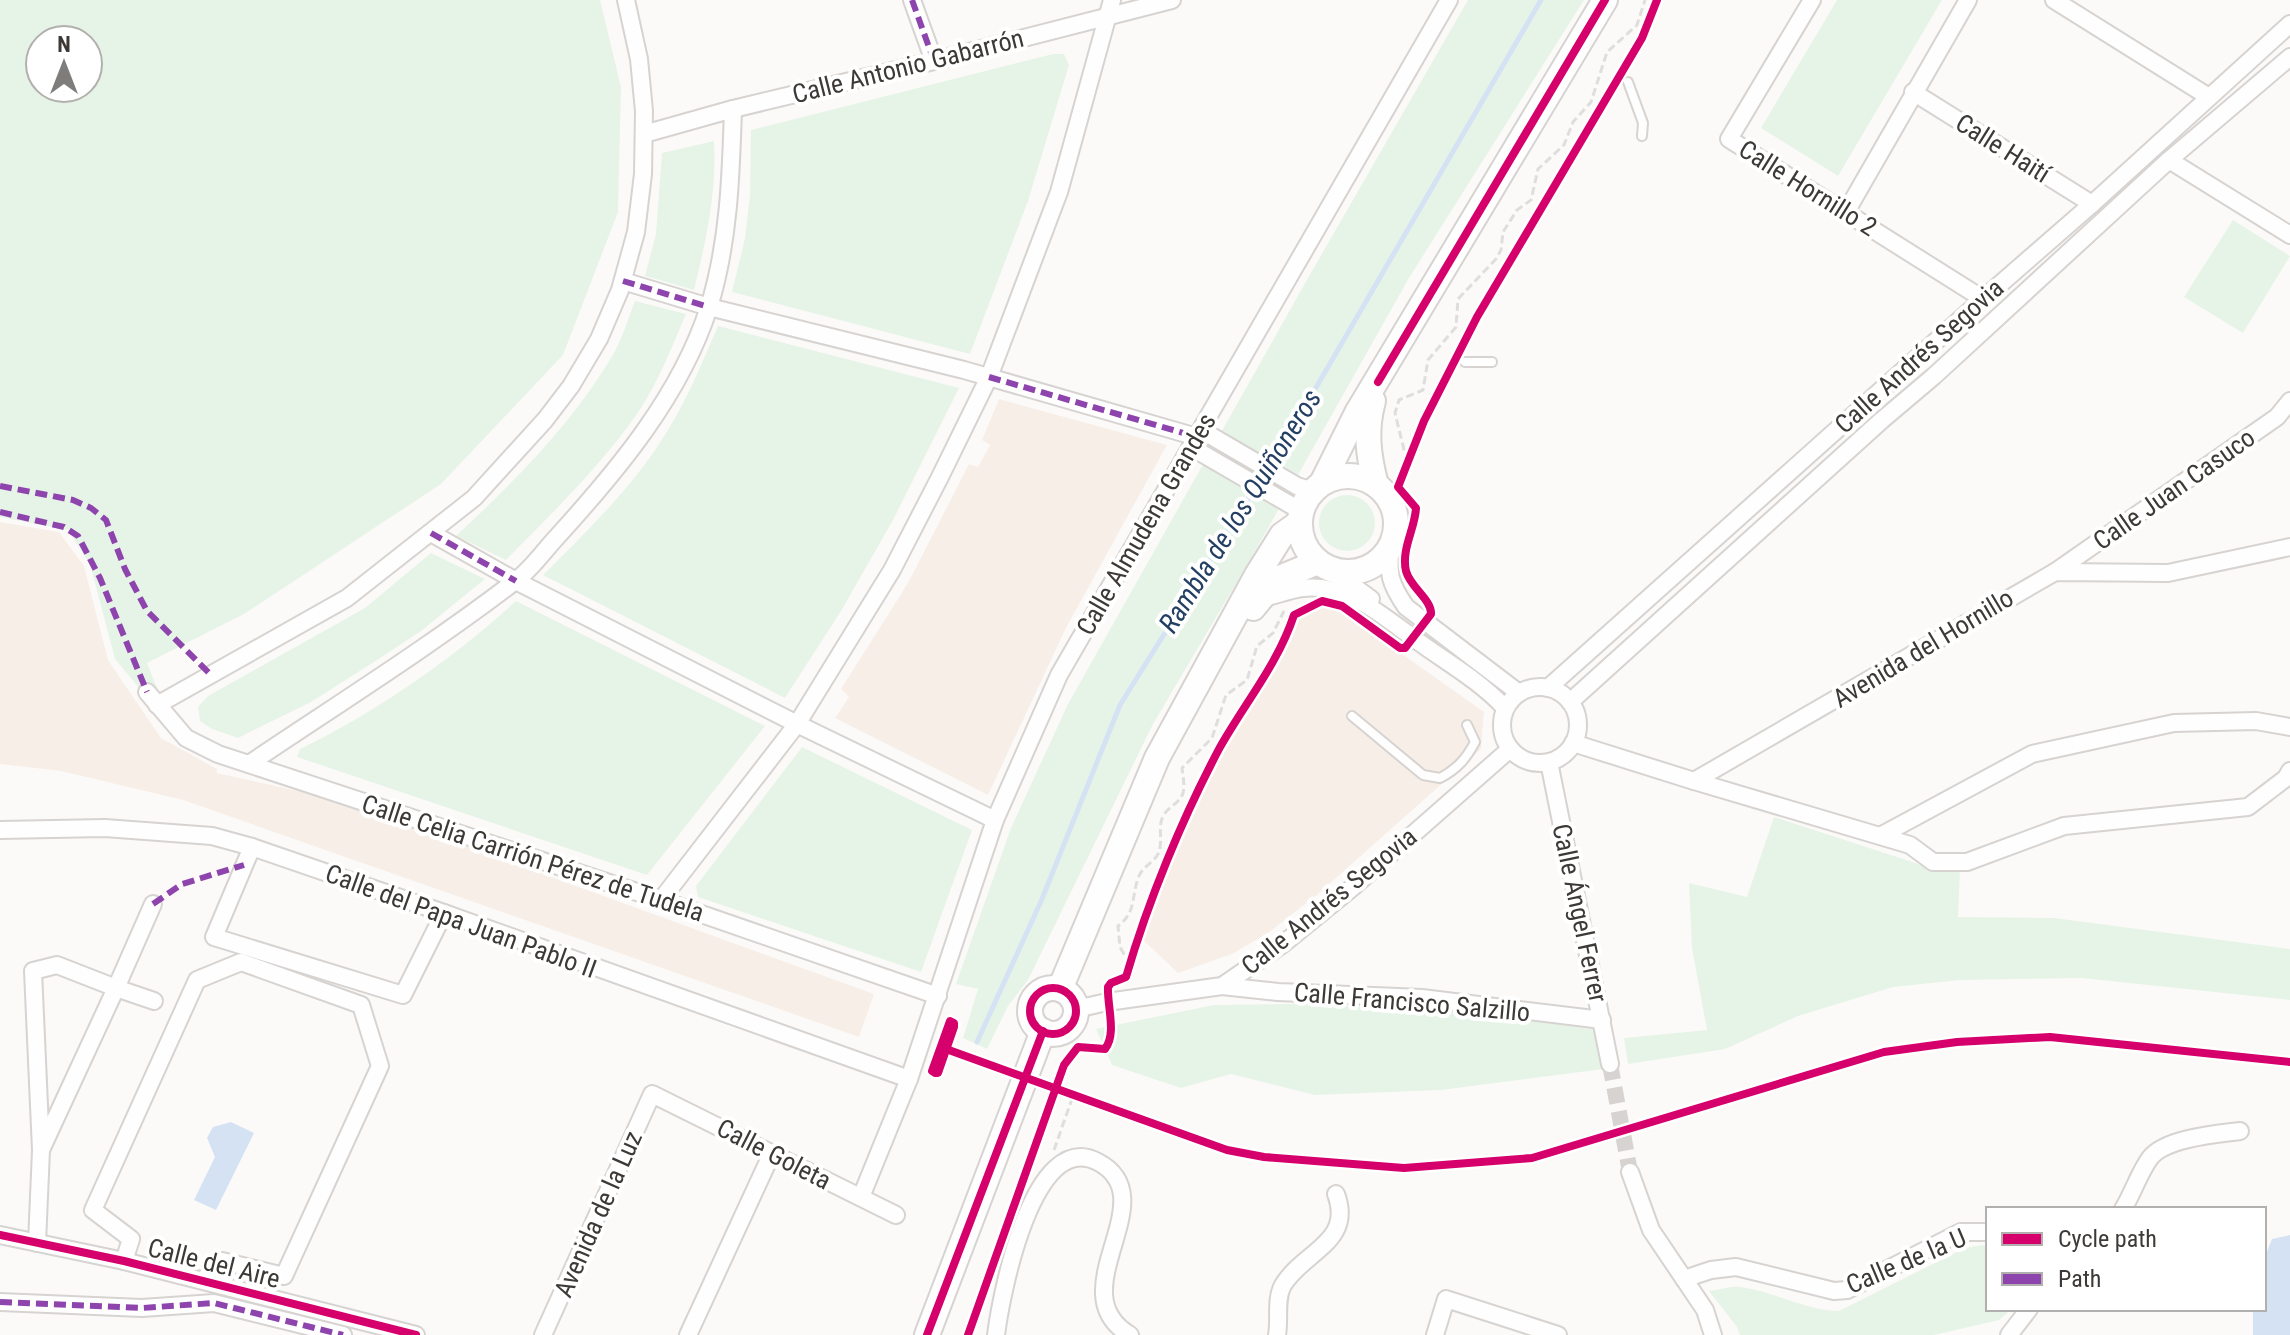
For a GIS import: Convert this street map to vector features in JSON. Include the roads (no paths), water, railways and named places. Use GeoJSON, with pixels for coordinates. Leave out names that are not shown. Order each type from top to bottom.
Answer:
{"type":"FeatureCollection","features":[{"type":"Feature","properties":{"kind":"main road"},"geometry":{"type":"LineString","coordinates":[[1060,989],[1157,758],[1282,535],[1309,502],[1335,477],[1349,476],[1365,479],[1386,495],[1396,515],[1396,531],[1391,545],[1381,560],[1366,568],[1351,572],[1324,565],[1305,546],[1309,502],[1357,413],[1605,0]]}},
{"type":"Feature","properties":{"kind":"main road"},"geometry":{"type":"LineString","coordinates":[[1376,485],[1367,444],[1368,419],[1378,382]]}},
{"type":"Feature","properties":{"kind":"main road"},"geometry":{"type":"LineString","coordinates":[[1205,670],[1277,579],[1324,565]]}},
{"type":"Feature","properties":{"kind":"main road"},"geometry":{"type":"LineString","coordinates":[[1047,989],[1060,989],[1071,997],[1076,1009],[1074,1020],[1066,1030],[1054,1033],[1043,1031],[1031,1016],[1033,999],[1047,989]]}},
{"type":"Feature","properties":{"kind":"main road"},"geometry":{"type":"LineString","coordinates":[[927,1335],[1043,1031]]}},
{"type":"Feature","properties":{"kind":"street"},"geometry":{"type":"LineString","coordinates":[[626,0],[639,59],[644,134],[636,232],[623,281],[599,339],[553,408],[474,498],[431,533],[516,581],[797,724],[995,820]]}},
{"type":"Feature","properties":{"kind":"street"},"geometry":{"type":"LineString","coordinates":[[912,0],[934,61]]}},
{"type":"Feature","properties":{"kind":"street","name":"Calle Antonio Gabarrón"},"geometry":{"type":"LineString","coordinates":[[644,134],[733,109],[934,61],[1111,8],[1172,0]]}},
{"type":"Feature","properties":{"kind":"street","name":"Calle Almudena Grandes"},"geometry":{"type":"LineString","coordinates":[[861,1197],[909,1079],[995,820],[1059,675],[1449,0]]}},
{"type":"Feature","properties":{"kind":"street","name":"Calle Hornillo 2"},"geometry":{"type":"LineString","coordinates":[[1812,0],[1729,139],[1983,299]]}},
{"type":"Feature","properties":{"kind":"street"},"geometry":{"type":"LineString","coordinates":[[1846,212],[1968,0]]}},
{"type":"Feature","properties":{"kind":"street"},"geometry":{"type":"LineString","coordinates":[[2054,0],[2209,97]]}},
{"type":"Feature","properties":{"kind":"street"},"geometry":{"type":"LineString","coordinates":[[661,900],[797,724],[892,570],[989,377],[1059,192],[1111,8]]}},
{"type":"Feature","properties":{"kind":"street","name":"Calle Andrés Segovia"},"geometry":{"type":"LineString","coordinates":[[1548,688],[2290,24]]}},
{"type":"Feature","properties":{"kind":"street","name":"Calle Andrés Segovia"},"geometry":{"type":"LineString","coordinates":[[1570,702],[1934,376],[2169,160],[2290,57]]}},
{"type":"Feature","properties":{"kind":"street","name":"Calle Haití"},"geometry":{"type":"LineString","coordinates":[[1913,92],[2092,204]]}},
{"type":"Feature","properties":{"kind":"street"},"geometry":{"type":"LineString","coordinates":[[249,764],[433,643],[516,581],[584,507],[651,422],[686,361],[709,307],[730,203],[733,109]]}},
{"type":"Feature","properties":{"kind":"street"},"geometry":{"type":"LineString","coordinates":[[2169,160],[2290,235]]}},
{"type":"Feature","properties":{"kind":"street"},"geometry":{"type":"LineString","coordinates":[[623,281],[709,307],[989,377],[1196,438],[1265,467],[1309,502]]}},
{"type":"Feature","properties":{"kind":"street","name":"Calle Juan Casuco"},"geometry":{"type":"LineString","coordinates":[[2055,572],[2277,417],[2290,401]]}},
{"type":"Feature","properties":{"kind":"street"},"geometry":{"type":"LineString","coordinates":[[1196,438],[1262,488],[1309,502]]}},
{"type":"Feature","properties":{"kind":"street","name":"Calle Celia Carrión Pérez de Tudela"},"geometry":{"type":"LineString","coordinates":[[431,533],[347,598],[152,698],[186,738],[218,754],[661,900],[938,996]]}},
{"type":"Feature","properties":{"kind":"street"},"geometry":{"type":"LineString","coordinates":[[1391,545],[1390,577],[1393,588],[1406,607],[1519,693]]}},
{"type":"Feature","properties":{"kind":"street"},"geometry":{"type":"LineString","coordinates":[[2055,572],[2168,573],[2290,547]]}},
{"type":"Feature","properties":{"kind":"street"},"geometry":{"type":"LineString","coordinates":[[1324,565],[1386,610],[1391,620]]}},
{"type":"Feature","properties":{"kind":"street","name":"Avenida del Hornillo"},"geometry":{"type":"LineString","coordinates":[[1694,781],[2055,572]]}},
{"type":"Feature","properties":{"kind":"street"},"geometry":{"type":"LineString","coordinates":[[1260,598],[1279,595],[1290,589],[1339,591],[1391,620],[1490,691],[1505,708]]}},
{"type":"Feature","properties":{"kind":"street"},"geometry":{"type":"LineString","coordinates":[[1537,687],[1548,688],[1570,702],[1577,719],[1573,743],[1564,754],[1549,762],[1531,762],[1510,749],[1502,728],[1505,708],[1519,693],[1537,687]]}},
{"type":"Feature","properties":{"kind":"street"},"geometry":{"type":"LineString","coordinates":[[1880,836],[2032,754],[2174,723],[2256,721],[2290,727]]}},
{"type":"Feature","properties":{"kind":"street"},"geometry":{"type":"LineString","coordinates":[[1573,743],[1910,845],[1933,862],[1967,862],[2064,826],[2248,807],[2286,778],[2290,771]]}},
{"type":"Feature","properties":{"kind":"street","name":"Calle Andrés Segovia"},"geometry":{"type":"LineString","coordinates":[[1076,1009],[1222,986],[1283,944],[1353,887],[1510,749]]}},
{"type":"Feature","properties":{"kind":"street","name":"Calle Ángel Ferrer"},"geometry":{"type":"LineString","coordinates":[[1549,762],[1610,1064]]}},
{"type":"Feature","properties":{"kind":"street","name":"Calle del Papa Juan Pablo II"},"geometry":{"type":"LineString","coordinates":[[0,830],[105,828],[212,836],[444,913],[909,1079]]}},
{"type":"Feature","properties":{"kind":"street"},"geometry":{"type":"LineString","coordinates":[[252,847],[214,937],[403,995],[444,913]]}},
{"type":"Feature","properties":{"kind":"street"},"geometry":{"type":"LineString","coordinates":[[41,1150],[153,904]]}},
{"type":"Feature","properties":{"kind":"street"},"geometry":{"type":"LineString","coordinates":[[124,1261],[131,1239],[93,1210],[197,980],[241,962],[361,1005],[380,1066],[284,1276],[222,1261],[203,1280]]}},
{"type":"Feature","properties":{"kind":"street"},"geometry":{"type":"LineString","coordinates":[[37,1243],[41,1150],[33,971],[57,965],[154,1001]]}},
{"type":"Feature","properties":{"kind":"street","name":"Calle Francisco Salzillo"},"geometry":{"type":"LineString","coordinates":[[1222,986],[1278,992],[1422,998],[1602,1020]]}},
{"type":"Feature","properties":{"kind":"street","name":"Calle Goleta"},"geometry":{"type":"LineString","coordinates":[[652,1094],[896,1215]]}},
{"type":"Feature","properties":{"kind":"street","name":"Avenida de la Luz"},"geometry":{"type":"LineString","coordinates":[[543,1335],[652,1094]]}},
{"type":"Feature","properties":{"kind":"street"},"geometry":{"type":"LineString","coordinates":[[2124,1207],[2151,1156],[2170,1145],[2201,1136],[2240,1131]]}},
{"type":"Feature","properties":{"kind":"street"},"geometry":{"type":"LineString","coordinates":[[688,1335],[772,1153]]}},
{"type":"Feature","properties":{"kind":"street"},"geometry":{"type":"LineString","coordinates":[[996,1335],[1008,1268],[1034,1200],[1049,1174],[1062,1161],[1079,1158],[1097,1161],[1111,1172],[1122,1190],[1122,1210],[1102,1298],[1106,1312],[1117,1328],[1130,1335]]}},
{"type":"Feature","properties":{"kind":"street"},"geometry":{"type":"LineString","coordinates":[[1630,1172],[1651,1230],[1705,1310],[1713,1335]]}},
{"type":"Feature","properties":{"kind":"street"},"geometry":{"type":"LineString","coordinates":[[1277,1335],[1280,1318],[1278,1300],[1282,1287],[1295,1270],[1334,1235],[1341,1222],[1342,1210],[1336,1194]]}},
{"type":"Feature","properties":{"kind":"street","name":"Calle de la U"},"geometry":{"type":"LineString","coordinates":[[1684,1279],[1711,1270],[1736,1267],[1834,1291],[1847,1290],[1961,1232],[1986,1232]]}},
{"type":"Feature","properties":{"kind":"street","name":"Calle del Aire"},"geometry":{"type":"LineString","coordinates":[[0,1235],[124,1261],[416,1335]]}},
{"type":"Feature","properties":{"kind":"street"},"geometry":{"type":"LineString","coordinates":[[1435,1335],[1446,1299],[1558,1335]]}},
{"type":"Feature","properties":{"kind":"street"},"geometry":{"type":"LineString","coordinates":[[0,1302],[142,1308],[214,1303],[343,1335]]}},
{"type":"Feature","properties":{"kind":"street"},"geometry":{"type":"LineString","coordinates":[[2009,1335],[2027,1311]]}},
{"type":"Feature","properties":{"kind":"lane"},"geometry":{"type":"LineString","coordinates":[[1628,82],[1643,123],[1642,136]]}},
{"type":"Feature","properties":{"kind":"lane"},"geometry":{"type":"LineString","coordinates":[[1465,362],[1492,362]]}},
{"type":"Feature","properties":{"kind":"lane"},"geometry":{"type":"LineString","coordinates":[[1352,716],[1423,775],[1440,778],[1454,771],[1475,742],[1467,725]]}},
{"type":"Feature","properties":{"kind":"water"},"geometry":{"type":"Polygon","coordinates":[[[231,1122],[254,1133],[216,1210],[194,1200],[215,1157],[207,1138],[213,1127],[231,1122]]]}},
{"type":"Feature","properties":{"kind":"water"},"geometry":{"type":"Polygon","coordinates":[[[2290,1235],[2290,1335],[2253,1335],[2253,1311],[2266,1311],[2266,1254],[2272,1239],[2290,1235]]]}},
{"type":"Feature","properties":{"kind":"waterway","name":"Rambla de los Quiñoneros"},"geometry":{"type":"LineString","coordinates":[[977,1042],[1042,899],[1120,705],[1292,429],[1541,0]]}},
{"type":"Feature","properties":{"kind":"tunnel"},"geometry":{"type":"LineString","coordinates":[[1610,1064],[1630,1172]]}}]}
